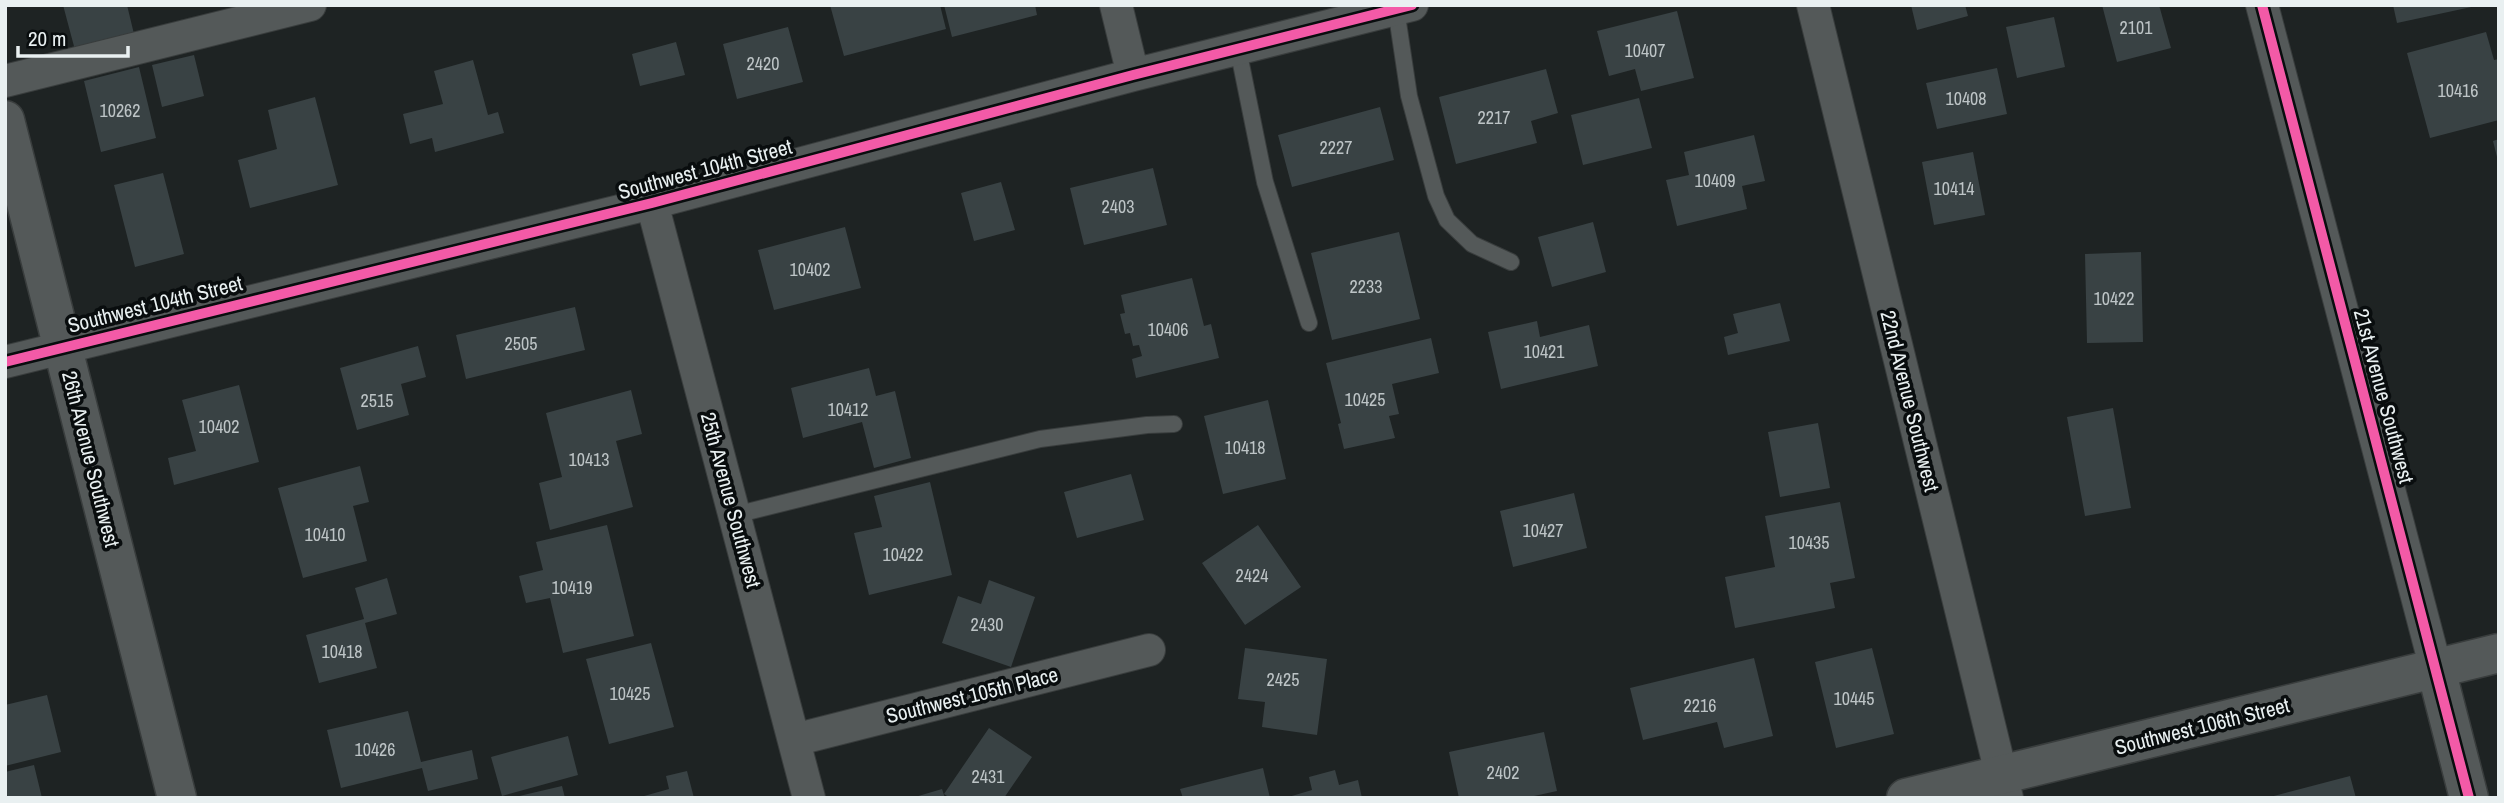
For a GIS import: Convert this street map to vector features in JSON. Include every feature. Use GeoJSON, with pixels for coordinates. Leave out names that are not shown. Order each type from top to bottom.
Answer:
{"type":"FeatureCollection","features":[{"type":"Feature","properties":{"kind":"street"},"geometry":{"type":"LineString","coordinates":[[5,81],[310,5]]}},
{"type":"Feature","properties":{"kind":"street"},"geometry":{"type":"LineString","coordinates":[[1116,5],[1133,75]]}},
{"type":"Feature","properties":{"kind":"street","name":"22nd Avenue Southwest"},"geometry":{"type":"LineString","coordinates":[[1813,5],[2005,786]]}},
{"type":"Feature","properties":{"kind":"street","name":"21st Avenue Southwest"},"geometry":{"type":"LineString","coordinates":[[2262,5],[2469,798]]}},
{"type":"Feature","properties":{"kind":"street","name":"Southwest 104th Street"},"geometry":{"type":"LineString","coordinates":[[5,362],[652,203],[1133,75],[1404,7]]}},
{"type":"Feature","properties":{"kind":"street","name":"26th Avenue Southwest"},"geometry":{"type":"LineString","coordinates":[[5,120],[177,798]]}},
{"type":"Feature","properties":{"kind":"street","name":"25th Avenue Southwest"},"geometry":{"type":"LineString","coordinates":[[652,203],[809,798]]}},
{"type":"Feature","properties":{"kind":"street","name":"Southwest 105th Place"},"geometry":{"type":"LineString","coordinates":[[794,740],[1149,650]]}},
{"type":"Feature","properties":{"kind":"street","name":"Southwest 106th Street"},"geometry":{"type":"LineString","coordinates":[[1906,798],[2005,786],[2499,653]]}},
{"type":"Feature","properties":{"kind":"lane"},"geometry":{"type":"LineString","coordinates":[[1404,7],[1409,96],[1436,196],[1447,220],[1472,244],[1511,262]]}},
{"type":"Feature","properties":{"kind":"lane"},"geometry":{"type":"LineString","coordinates":[[1238,49],[1265,182],[1309,323]]}},
{"type":"Feature","properties":{"kind":"lane"},"geometry":{"type":"LineString","coordinates":[[735,515],[1040,439],[1174,424]]}},
{"type":"Feature","properties":{"kind":"building"},"geometry":{"type":"Polygon","coordinates":[[[63,5],[127,5],[134,34],[75,50],[63,5]]]}},
{"type":"Feature","properties":{"kind":"building"},"geometry":{"type":"Polygon","coordinates":[[[830,5],[940,5],[946,29],[844,56],[830,5]]]}},
{"type":"Feature","properties":{"kind":"building"},"geometry":{"type":"Polygon","coordinates":[[[944,5],[1035,5],[1037,15],[952,37],[944,5]]]}},
{"type":"Feature","properties":{"kind":"building"},"geometry":{"type":"Polygon","coordinates":[[[1911,5],[1965,5],[1968,16],[1917,30],[1911,5]]]}},
{"type":"Feature","properties":{"kind":"building"},"geometry":{"type":"Polygon","coordinates":[[[2102,5],[2159,5],[2171,48],[2117,62],[2102,5]]]}},
{"type":"Feature","properties":{"kind":"building"},"geometry":{"type":"Polygon","coordinates":[[[2393,5],[2476,5],[2476,6],[2397,23],[2393,5]]]}},
{"type":"Feature","properties":{"kind":"building"},"geometry":{"type":"Polygon","coordinates":[[[1677,11],[1694,78],[1641,91],[1635,69],[1609,76],[1597,31],[1677,11]]]}},
{"type":"Feature","properties":{"kind":"building"},"geometry":{"type":"Polygon","coordinates":[[[2054,17],[2065,67],[2017,78],[2006,27],[2054,17]]]}},
{"type":"Feature","properties":{"kind":"building"},"geometry":{"type":"Polygon","coordinates":[[[788,27],[803,82],[737,99],[723,44],[788,27]]]}},
{"type":"Feature","properties":{"kind":"building"},"geometry":{"type":"Polygon","coordinates":[[[2486,32],[2494,60],[2499,59],[2499,120],[2430,138],[2407,53],[2486,32]]]}},
{"type":"Feature","properties":{"kind":"building"},"geometry":{"type":"Polygon","coordinates":[[[676,42],[685,75],[640,86],[632,54],[676,42]]]}},
{"type":"Feature","properties":{"kind":"building"},"geometry":{"type":"Polygon","coordinates":[[[194,55],[204,96],[162,107],[152,65],[194,55]]]}},
{"type":"Feature","properties":{"kind":"building"},"geometry":{"type":"Polygon","coordinates":[[[473,60],[488,115],[498,112],[504,133],[435,152],[432,138],[410,144],[403,114],[443,104],[434,71],[473,60]]]}},
{"type":"Feature","properties":{"kind":"building"},"geometry":{"type":"Polygon","coordinates":[[[139,67],[156,138],[101,152],[84,81],[139,67]]]}},
{"type":"Feature","properties":{"kind":"building"},"geometry":{"type":"Polygon","coordinates":[[[1997,68],[2007,114],[1937,129],[1926,83],[1997,68]]]}},
{"type":"Feature","properties":{"kind":"building"},"geometry":{"type":"Polygon","coordinates":[[[1546,69],[1558,113],[1531,121],[1537,143],[1456,164],[1439,97],[1546,69]]]}},
{"type":"Feature","properties":{"kind":"building"},"geometry":{"type":"Polygon","coordinates":[[[315,97],[338,185],[250,208],[238,160],[277,149],[268,110],[315,97]]]}},
{"type":"Feature","properties":{"kind":"building"},"geometry":{"type":"Polygon","coordinates":[[[1639,98],[1652,148],[1583,165],[1571,115],[1639,98]]]}},
{"type":"Feature","properties":{"kind":"building"},"geometry":{"type":"Polygon","coordinates":[[[1380,107],[1394,160],[1292,187],[1278,135],[1380,107]]]}},
{"type":"Feature","properties":{"kind":"building"},"geometry":{"type":"Polygon","coordinates":[[[1754,135],[1765,181],[1742,186],[1747,209],[1677,226],[1666,180],[1689,175],[1684,152],[1754,135]]]}},
{"type":"Feature","properties":{"kind":"building"},"geometry":{"type":"Polygon","coordinates":[[[2499,139],[2499,161],[2498,161],[2493,141],[2499,139]]]}},
{"type":"Feature","properties":{"kind":"building"},"geometry":{"type":"Polygon","coordinates":[[[1973,152],[1985,215],[1934,225],[1922,162],[1973,152]]]}},
{"type":"Feature","properties":{"kind":"building"},"geometry":{"type":"Polygon","coordinates":[[[1153,168],[1167,225],[1084,245],[1070,188],[1153,168]]]}},
{"type":"Feature","properties":{"kind":"building"},"geometry":{"type":"Polygon","coordinates":[[[163,173],[184,254],[135,267],[114,185],[163,173]]]}},
{"type":"Feature","properties":{"kind":"building"},"geometry":{"type":"Polygon","coordinates":[[[1001,182],[1015,230],[974,241],[961,193],[1001,182]]]}},
{"type":"Feature","properties":{"kind":"building"},"geometry":{"type":"Polygon","coordinates":[[[1593,222],[1606,272],[1552,287],[1538,237],[1593,222]]]}},
{"type":"Feature","properties":{"kind":"building"},"geometry":{"type":"Polygon","coordinates":[[[845,227],[861,288],[774,310],[758,250],[845,227]]]}},
{"type":"Feature","properties":{"kind":"building"},"geometry":{"type":"Polygon","coordinates":[[[1399,232],[1420,319],[1332,340],[1311,253],[1399,232]]]}},
{"type":"Feature","properties":{"kind":"building"},"geometry":{"type":"Polygon","coordinates":[[[2141,252],[2143,342],[2087,343],[2085,254],[2141,252]]]}},
{"type":"Feature","properties":{"kind":"building"},"geometry":{"type":"Polygon","coordinates":[[[1192,278],[1204,326],[1211,324],[1219,358],[1136,378],[1132,359],[1142,356],[1139,345],[1133,346],[1130,333],[1125,334],[1120,314],[1125,313],[1121,295],[1192,278]]]}},
{"type":"Feature","properties":{"kind":"building"},"geometry":{"type":"Polygon","coordinates":[[[1780,303],[1790,341],[1728,355],[1724,337],[1738,333],[1733,314],[1780,303]]]}},
{"type":"Feature","properties":{"kind":"building"},"geometry":{"type":"Polygon","coordinates":[[[575,307],[585,350],[466,379],[456,335],[575,307]]]}},
{"type":"Feature","properties":{"kind":"building"},"geometry":{"type":"Polygon","coordinates":[[[1537,321],[1540,337],[1589,325],[1598,366],[1501,389],[1488,332],[1537,321]]]}},
{"type":"Feature","properties":{"kind":"building"},"geometry":{"type":"Polygon","coordinates":[[[1431,338],[1439,373],[1392,384],[1399,414],[1389,416],[1395,438],[1344,449],[1338,424],[1341,423],[1326,363],[1431,338]]]}},
{"type":"Feature","properties":{"kind":"building"},"geometry":{"type":"Polygon","coordinates":[[[418,346],[426,377],[401,384],[409,415],[357,430],[340,368],[418,346]]]}},
{"type":"Feature","properties":{"kind":"building"},"geometry":{"type":"Polygon","coordinates":[[[869,368],[876,396],[895,391],[911,458],[874,468],[862,422],[803,438],[791,388],[869,368]]]}},
{"type":"Feature","properties":{"kind":"building"},"geometry":{"type":"Polygon","coordinates":[[[239,385],[259,462],[174,485],[168,458],[196,451],[182,400],[239,385]]]}},
{"type":"Feature","properties":{"kind":"building"},"geometry":{"type":"Polygon","coordinates":[[[631,390],[642,434],[616,441],[633,507],[550,530],[539,483],[562,477],[546,413],[631,390]]]}},
{"type":"Feature","properties":{"kind":"building"},"geometry":{"type":"Polygon","coordinates":[[[1268,400],[1286,479],[1223,494],[1204,416],[1268,400]]]}},
{"type":"Feature","properties":{"kind":"building"},"geometry":{"type":"Polygon","coordinates":[[[2113,408],[2131,508],[2085,516],[2067,417],[2113,408]]]}},
{"type":"Feature","properties":{"kind":"building"},"geometry":{"type":"Polygon","coordinates":[[[1818,423],[1830,488],[1780,497],[1768,432],[1818,423]]]}},
{"type":"Feature","properties":{"kind":"building"},"geometry":{"type":"Polygon","coordinates":[[[360,466],[369,502],[353,506],[367,561],[303,578],[278,488],[360,466]]]}},
{"type":"Feature","properties":{"kind":"building"},"geometry":{"type":"Polygon","coordinates":[[[1131,474],[1144,520],[1077,538],[1064,492],[1131,474]]]}},
{"type":"Feature","properties":{"kind":"building"},"geometry":{"type":"Polygon","coordinates":[[[930,482],[952,575],[869,595],[854,533],[882,527],[874,496],[930,482]]]}},
{"type":"Feature","properties":{"kind":"building"},"geometry":{"type":"Polygon","coordinates":[[[1574,493],[1587,548],[1513,567],[1500,511],[1574,493]]]}},
{"type":"Feature","properties":{"kind":"building"},"geometry":{"type":"Polygon","coordinates":[[[1840,502],[1855,578],[1830,583],[1835,608],[1735,628],[1725,577],[1775,567],[1765,516],[1840,502]]]}},
{"type":"Feature","properties":{"kind":"building"},"geometry":{"type":"Polygon","coordinates":[[[607,525],[634,636],[563,653],[550,598],[526,603],[519,576],[543,570],[536,542],[607,525]]]}},
{"type":"Feature","properties":{"kind":"building"},"geometry":{"type":"Polygon","coordinates":[[[1258,525],[1301,587],[1245,625],[1202,563],[1258,525]]]}},
{"type":"Feature","properties":{"kind":"building"},"geometry":{"type":"Polygon","coordinates":[[[387,578],[397,614],[365,623],[377,668],[319,683],[306,635],[364,619],[355,588],[387,578]]]}},
{"type":"Feature","properties":{"kind":"building"},"geometry":{"type":"Polygon","coordinates":[[[989,580],[1035,597],[1011,667],[942,643],[958,596],[981,604],[989,580]]]}},
{"type":"Feature","properties":{"kind":"building"},"geometry":{"type":"Polygon","coordinates":[[[651,643],[674,727],[609,744],[586,659],[651,643]]]}},
{"type":"Feature","properties":{"kind":"building"},"geometry":{"type":"Polygon","coordinates":[[[1245,648],[1327,659],[1317,735],[1262,727],[1265,702],[1238,699],[1245,648]]]}},
{"type":"Feature","properties":{"kind":"building"},"geometry":{"type":"Polygon","coordinates":[[[1872,648],[1894,734],[1836,748],[1815,662],[1872,648]]]}},
{"type":"Feature","properties":{"kind":"building"},"geometry":{"type":"Polygon","coordinates":[[[1754,658],[1773,736],[1724,748],[1717,722],[1643,740],[1630,688],[1754,658]]]}},
{"type":"Feature","properties":{"kind":"building"},"geometry":{"type":"Polygon","coordinates":[[[47,695],[61,752],[5,766],[5,705],[47,695]]]}},
{"type":"Feature","properties":{"kind":"building"},"geometry":{"type":"Polygon","coordinates":[[[408,711],[421,762],[472,750],[478,779],[428,791],[422,768],[341,788],[327,730],[408,711]]]}},
{"type":"Feature","properties":{"kind":"building"},"geometry":{"type":"Polygon","coordinates":[[[989,728],[1032,757],[1004,798],[950,798],[944,794],[989,728]]]}},
{"type":"Feature","properties":{"kind":"building"},"geometry":{"type":"Polygon","coordinates":[[[1544,732],[1557,791],[1525,798],[1459,798],[1449,752],[1544,732]]]}},
{"type":"Feature","properties":{"kind":"building"},"geometry":{"type":"Polygon","coordinates":[[[568,736],[578,775],[502,796],[491,757],[568,736]]]}},
{"type":"Feature","properties":{"kind":"building"},"geometry":{"type":"Polygon","coordinates":[[[34,765],[42,798],[5,798],[5,772],[34,765]]]}},
{"type":"Feature","properties":{"kind":"building"},"geometry":{"type":"Polygon","coordinates":[[[1263,768],[1270,798],[1183,798],[1180,789],[1263,768]]]}},
{"type":"Feature","properties":{"kind":"building"},"geometry":{"type":"Polygon","coordinates":[[[1335,770],[1339,785],[1358,780],[1362,798],[1285,798],[1312,790],[1309,777],[1335,770]]]}},
{"type":"Feature","properties":{"kind":"building"},"geometry":{"type":"Polygon","coordinates":[[[687,771],[694,798],[637,798],[669,789],[666,776],[687,771]]]}},
{"type":"Feature","properties":{"kind":"building"},"geometry":{"type":"Polygon","coordinates":[[[2350,776],[2356,798],[2270,798],[2270,797],[2350,776]]]}},
{"type":"Feature","properties":{"kind":"building"},"geometry":{"type":"Polygon","coordinates":[[[562,786],[565,798],[515,798],[515,797],[562,786]]]}},
{"type":"Feature","properties":{"kind":"building"},"geometry":{"type":"Polygon","coordinates":[[[942,789],[945,798],[915,798],[915,797],[942,789]]]}},
{"type":"Feature","properties":{"kind":"cycle path"},"geometry":{"type":"LineString","coordinates":[[5,362],[652,203],[1133,75],[1412,5]]}},
{"type":"Feature","properties":{"kind":"cycle path"},"geometry":{"type":"LineString","coordinates":[[2262,5],[2469,798]]}}]}
